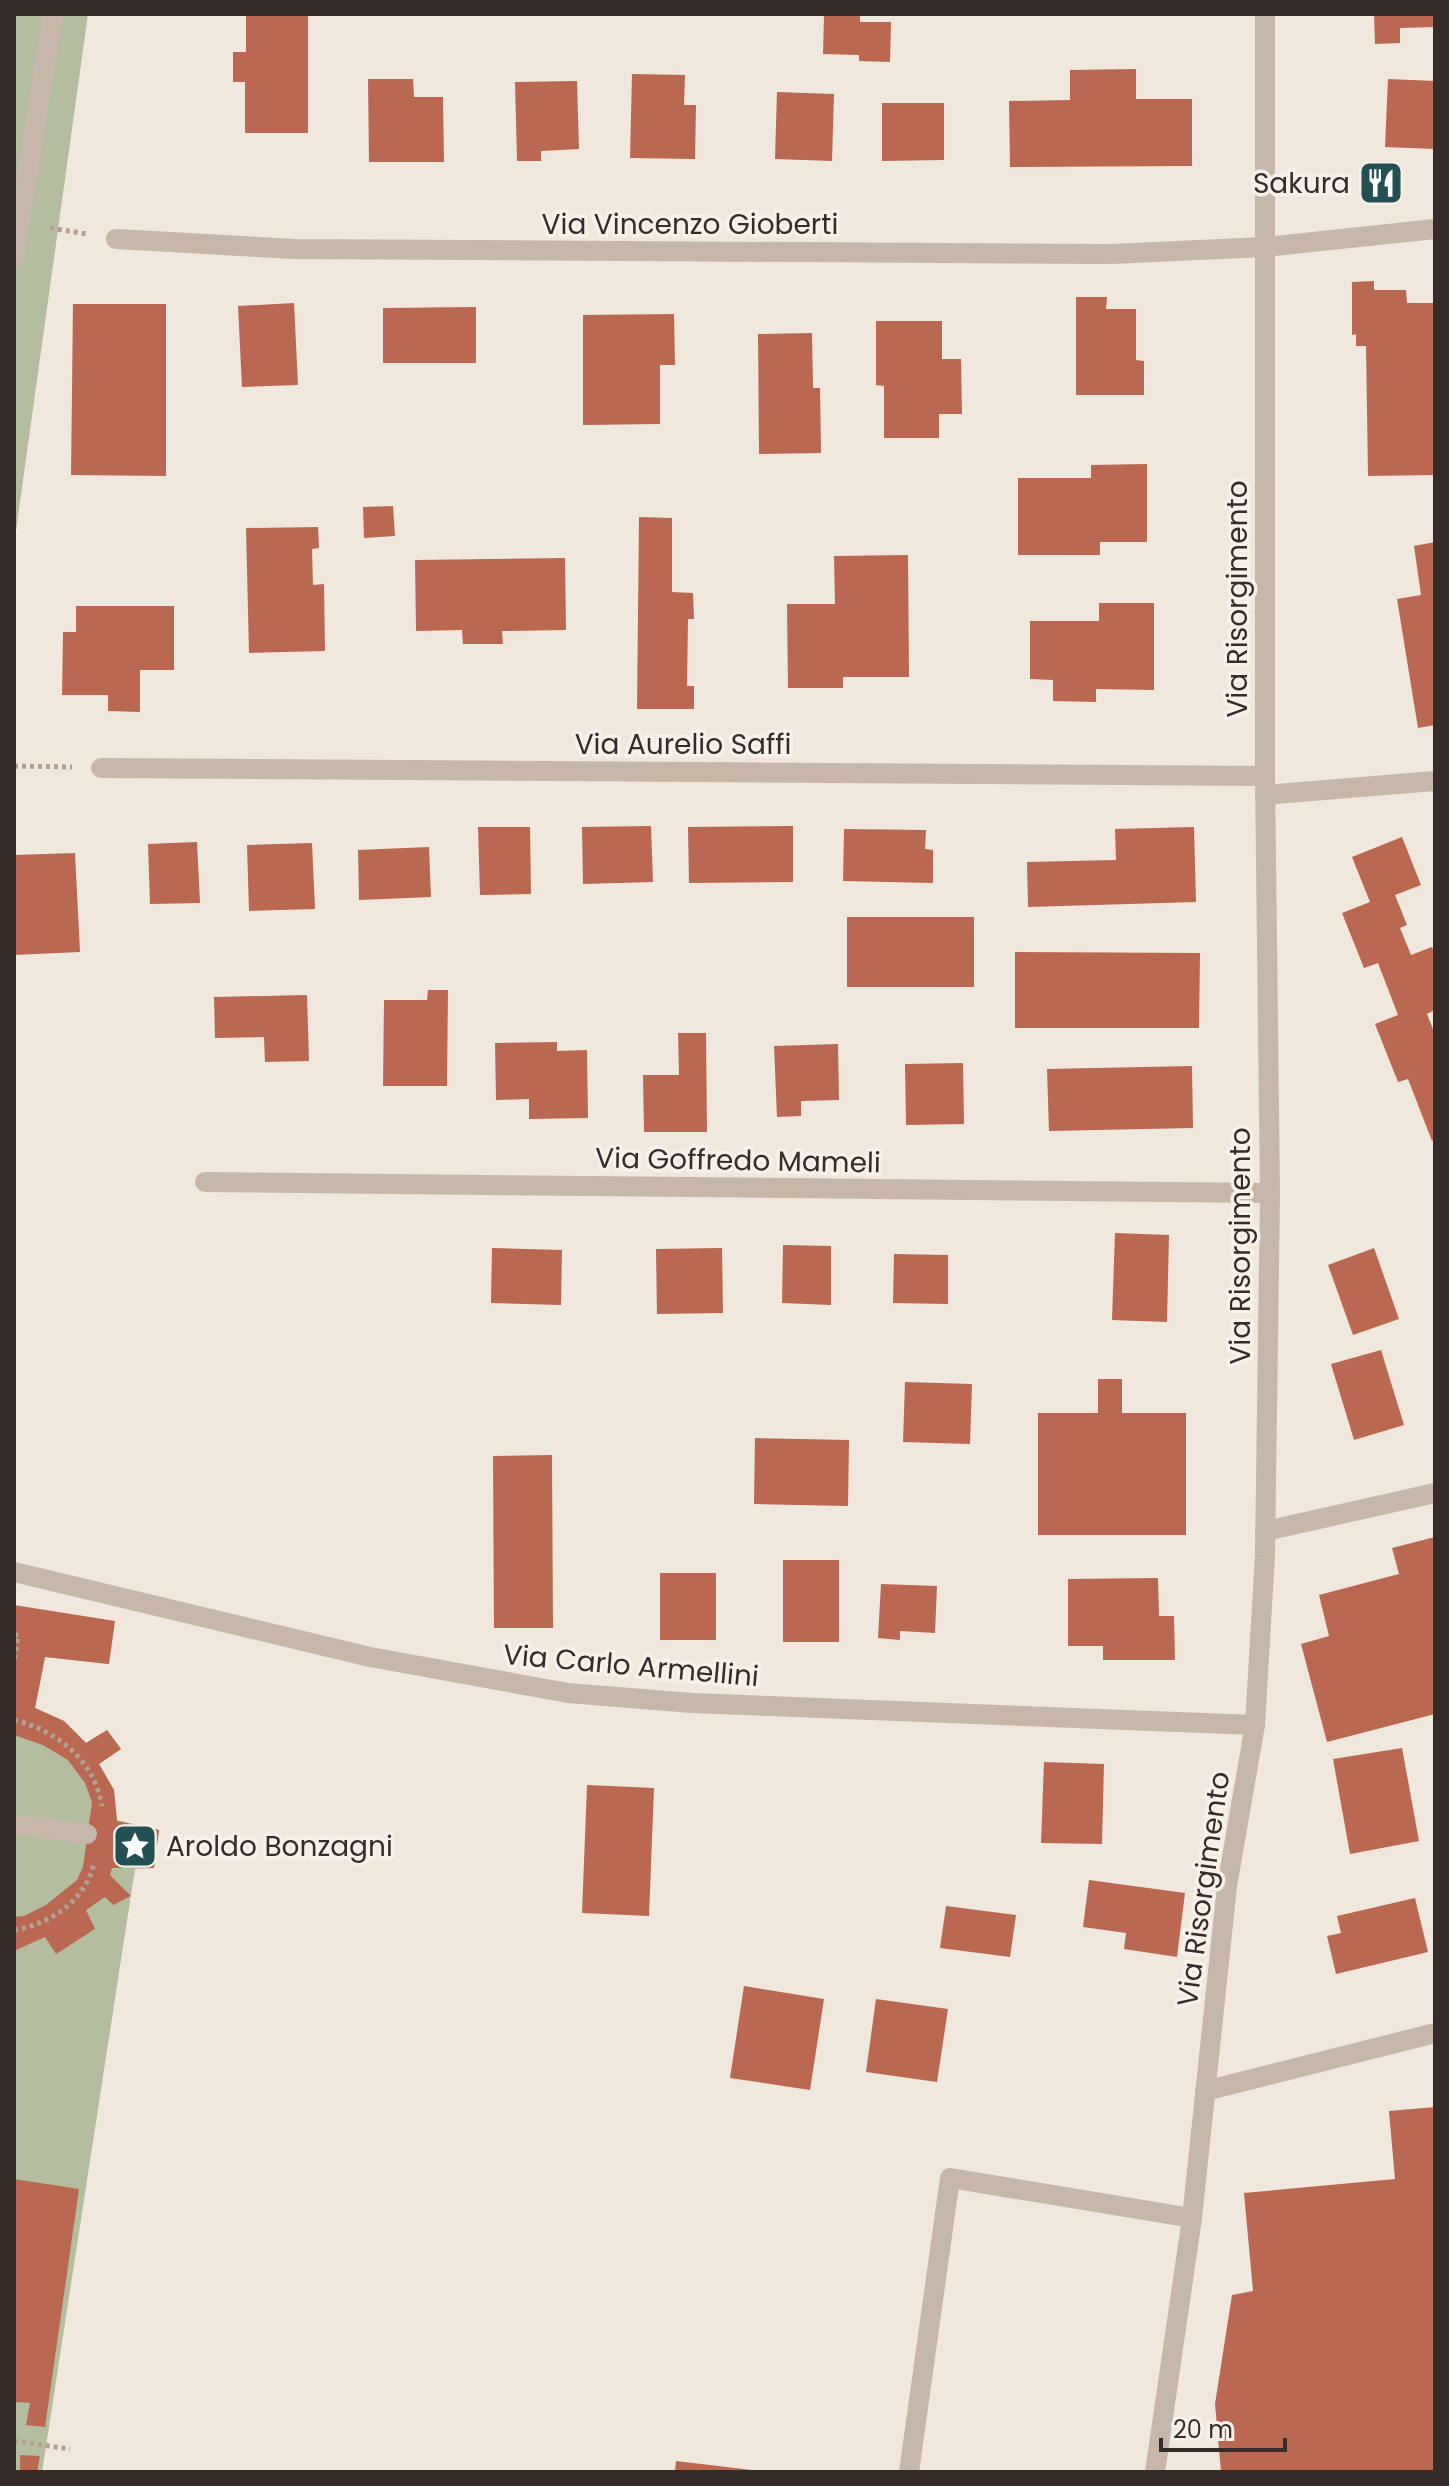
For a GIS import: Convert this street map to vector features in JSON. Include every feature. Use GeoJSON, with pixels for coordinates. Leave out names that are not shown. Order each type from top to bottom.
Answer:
{"type":"FeatureCollection","features":[{"type":"Feature","properties":{"kind":"street"},"geometry":{"type":"LineString","coordinates":[[14,258],[53,14]]}},
{"type":"Feature","properties":{"kind":"street","name":"Via Risorgimento"},"geometry":{"type":"LineString","coordinates":[[1155,2472],[1192,2218],[1227,1886],[1255,1725],[1265,1531],[1270,1193],[1265,786],[1265,14]]}},
{"type":"Feature","properties":{"kind":"street","name":"Via Vincenzo Gioberti"},"geometry":{"type":"LineString","coordinates":[[116,239],[294,249],[1111,254],[1265,247],[1435,229]]}},
{"type":"Feature","properties":{"kind":"street","name":"Via Aurelio Saffi"},"geometry":{"type":"LineString","coordinates":[[101,768],[1265,786],[1435,781]]}},
{"type":"Feature","properties":{"kind":"street","name":"Via Goffredo Mameli"},"geometry":{"type":"LineString","coordinates":[[205,1182],[1270,1193]]}},
{"type":"Feature","properties":{"kind":"street"},"geometry":{"type":"LineString","coordinates":[[1265,1531],[1435,1493]]}},
{"type":"Feature","properties":{"kind":"street","name":"Via Carlo Armellini"},"geometry":{"type":"LineString","coordinates":[[14,1572],[370,1657],[568,1693],[692,1703],[1255,1725]]}},
{"type":"Feature","properties":{"kind":"street"},"geometry":{"type":"LineString","coordinates":[[14,1824],[87,1834]]}},
{"type":"Feature","properties":{"kind":"street"},"geometry":{"type":"LineString","coordinates":[[1205,2091],[1435,2033]]}},
{"type":"Feature","properties":{"kind":"street"},"geometry":{"type":"LineString","coordinates":[[909,2472],[950,2178],[1192,2218]]}},
{"type":"Feature","properties":{"kind":"path"},"geometry":{"type":"LineString","coordinates":[[20,223],[116,239]]}},
{"type":"Feature","properties":{"kind":"path"},"geometry":{"type":"LineString","coordinates":[[14,766],[101,768]]}},
{"type":"Feature","properties":{"kind":"path"},"geometry":{"type":"LineString","coordinates":[[14,1635],[18,1635],[14,1662]]}},
{"type":"Feature","properties":{"kind":"path"},"geometry":{"type":"LineString","coordinates":[[14,2441],[70,2449]]}},
{"type":"Feature","properties":{"kind":"green space"},"geometry":{"type":"Polygon","coordinates":[[[14,14],[88,14],[14,545],[14,14]]]}},
{"type":"Feature","properties":{"kind":"green space"},"geometry":{"type":"Polygon","coordinates":[[[14,1605],[109,1664],[45,1657],[35,1708],[64,1721],[86,1743],[107,1730],[121,1749],[99,1764],[114,1790],[117,1820],[159,1830],[154,1868],[135,1869],[42,2472],[14,2472],[14,1605]]]}},
{"type":"Feature","properties":{"kind":"building"},"geometry":{"type":"Polygon","coordinates":[[[246,14],[308,14],[308,133],[245,133],[245,82],[233,82],[233,52],[246,52],[246,14]]]}},
{"type":"Feature","properties":{"kind":"building"},"geometry":{"type":"Polygon","coordinates":[[[1374,14],[1435,14],[1435,27],[1400,28],[1400,43],[1375,44],[1374,14]]]}},
{"type":"Feature","properties":{"kind":"building"},"geometry":{"type":"Polygon","coordinates":[[[824,15],[860,16],[860,22],[891,22],[890,62],[859,61],[859,55],[823,54],[824,15]]]}},
{"type":"Feature","properties":{"kind":"building"},"geometry":{"type":"Polygon","coordinates":[[[1136,69],[1136,99],[1192,99],[1192,166],[1010,167],[1009,101],[1070,100],[1070,70],[1136,69]]]}},
{"type":"Feature","properties":{"kind":"building"},"geometry":{"type":"Polygon","coordinates":[[[632,74],[685,75],[684,105],[696,105],[695,159],[630,158],[632,74]]]}},
{"type":"Feature","properties":{"kind":"building"},"geometry":{"type":"Polygon","coordinates":[[[368,79],[413,79],[414,97],[443,97],[444,162],[369,162],[368,79]]]}},
{"type":"Feature","properties":{"kind":"building"},"geometry":{"type":"Polygon","coordinates":[[[1388,79],[1435,81],[1435,149],[1385,147],[1388,79]]]}},
{"type":"Feature","properties":{"kind":"building"},"geometry":{"type":"Polygon","coordinates":[[[577,81],[579,149],[541,151],[541,161],[517,161],[515,82],[577,81]]]}},
{"type":"Feature","properties":{"kind":"building"},"geometry":{"type":"Polygon","coordinates":[[[777,92],[834,94],[832,161],[775,159],[777,92]]]}},
{"type":"Feature","properties":{"kind":"building"},"geometry":{"type":"Polygon","coordinates":[[[882,103],[944,103],[944,160],[882,161],[882,103]]]}},
{"type":"Feature","properties":{"kind":"building"},"geometry":{"type":"Polygon","coordinates":[[[1374,281],[1374,290],[1406,290],[1407,303],[1435,303],[1435,475],[1368,476],[1366,346],[1356,346],[1356,334],[1352,335],[1352,282],[1374,281]]]}},
{"type":"Feature","properties":{"kind":"building"},"geometry":{"type":"Polygon","coordinates":[[[1076,297],[1107,297],[1106,309],[1136,309],[1136,360],[1144,361],[1144,395],[1076,395],[1076,297]]]}},
{"type":"Feature","properties":{"kind":"building"},"geometry":{"type":"Polygon","coordinates":[[[294,303],[298,385],[242,387],[238,306],[294,303]]]}},
{"type":"Feature","properties":{"kind":"building"},"geometry":{"type":"Polygon","coordinates":[[[73,304],[166,304],[166,476],[71,475],[73,304]]]}},
{"type":"Feature","properties":{"kind":"building"},"geometry":{"type":"Polygon","coordinates":[[[476,307],[476,363],[383,363],[383,308],[476,307]]]}},
{"type":"Feature","properties":{"kind":"building"},"geometry":{"type":"Polygon","coordinates":[[[674,314],[675,365],[660,365],[660,424],[583,425],[583,315],[674,314]]]}},
{"type":"Feature","properties":{"kind":"building"},"geometry":{"type":"Polygon","coordinates":[[[876,321],[942,321],[942,359],[961,359],[962,414],[939,414],[939,438],[884,438],[884,386],[876,385],[876,321]]]}},
{"type":"Feature","properties":{"kind":"building"},"geometry":{"type":"Polygon","coordinates":[[[812,333],[813,388],[820,388],[821,453],[759,454],[758,334],[812,333]]]}},
{"type":"Feature","properties":{"kind":"building"},"geometry":{"type":"Polygon","coordinates":[[[1147,464],[1147,542],[1100,542],[1100,555],[1018,555],[1018,478],[1091,478],[1091,465],[1147,464]]]}},
{"type":"Feature","properties":{"kind":"building"},"geometry":{"type":"Polygon","coordinates":[[[393,506],[395,536],[364,538],[363,507],[393,506]]]}},
{"type":"Feature","properties":{"kind":"building"},"geometry":{"type":"Polygon","coordinates":[[[639,517],[672,518],[672,592],[693,593],[694,619],[688,619],[687,686],[694,686],[694,709],[637,709],[639,517]]]}},
{"type":"Feature","properties":{"kind":"building"},"geometry":{"type":"Polygon","coordinates":[[[318,527],[319,548],[312,549],[313,585],[324,584],[325,651],[249,653],[246,528],[318,527]]]}},
{"type":"Feature","properties":{"kind":"building"},"geometry":{"type":"Polygon","coordinates":[[[1435,542],[1435,725],[1418,728],[1397,599],[1421,595],[1414,546],[1435,542]]]}},
{"type":"Feature","properties":{"kind":"building"},"geometry":{"type":"Polygon","coordinates":[[[908,555],[909,677],[843,677],[843,688],[788,688],[787,604],[835,604],[834,556],[908,555]]]}},
{"type":"Feature","properties":{"kind":"building"},"geometry":{"type":"Polygon","coordinates":[[[565,558],[566,630],[502,631],[503,644],[463,644],[462,630],[416,631],[415,560],[565,558]]]}},
{"type":"Feature","properties":{"kind":"building"},"geometry":{"type":"Polygon","coordinates":[[[1099,603],[1154,603],[1154,690],[1096,689],[1096,702],[1053,701],[1053,680],[1030,679],[1030,621],[1099,621],[1099,603]]]}},
{"type":"Feature","properties":{"kind":"building"},"geometry":{"type":"Polygon","coordinates":[[[76,606],[174,606],[174,670],[140,670],[140,712],[108,711],[108,695],[62,695],[63,632],[76,632],[76,606]]]}},
{"type":"Feature","properties":{"kind":"building"},"geometry":{"type":"Polygon","coordinates":[[[651,826],[653,882],[583,884],[582,827],[651,826]]]}},
{"type":"Feature","properties":{"kind":"building"},"geometry":{"type":"Polygon","coordinates":[[[793,826],[793,882],[689,883],[688,827],[793,826]]]}},
{"type":"Feature","properties":{"kind":"building"},"geometry":{"type":"Polygon","coordinates":[[[478,827],[530,827],[531,894],[480,895],[478,827]]]}},
{"type":"Feature","properties":{"kind":"building"},"geometry":{"type":"Polygon","coordinates":[[[1194,827],[1196,902],[1028,907],[1027,862],[1116,860],[1115,829],[1194,827]]]}},
{"type":"Feature","properties":{"kind":"building"},"geometry":{"type":"Polygon","coordinates":[[[844,829],[926,830],[925,849],[933,850],[933,883],[843,881],[844,829]]]}},
{"type":"Feature","properties":{"kind":"building"},"geometry":{"type":"Polygon","coordinates":[[[1402,837],[1421,885],[1395,895],[1407,925],[1400,928],[1411,955],[1432,947],[1435,954],[1435,1010],[1427,1014],[1435,1034],[1435,1139],[1432,1141],[1408,1079],[1398,1082],[1375,1024],[1398,1015],[1378,963],[1364,968],[1342,913],[1370,902],[1352,857],[1402,837]]]}},
{"type":"Feature","properties":{"kind":"building"},"geometry":{"type":"Polygon","coordinates":[[[197,842],[200,903],[150,904],[148,844],[197,842]]]}},
{"type":"Feature","properties":{"kind":"building"},"geometry":{"type":"Polygon","coordinates":[[[312,843],[315,909],[249,911],[247,845],[312,843]]]}},
{"type":"Feature","properties":{"kind":"building"},"geometry":{"type":"Polygon","coordinates":[[[429,847],[431,897],[359,900],[358,850],[429,847]]]}},
{"type":"Feature","properties":{"kind":"building"},"geometry":{"type":"Polygon","coordinates":[[[75,853],[80,952],[14,955],[14,855],[75,853]]]}},
{"type":"Feature","properties":{"kind":"building"},"geometry":{"type":"Polygon","coordinates":[[[847,917],[974,917],[974,987],[847,987],[847,917]]]}},
{"type":"Feature","properties":{"kind":"building"},"geometry":{"type":"Polygon","coordinates":[[[1015,952],[1200,953],[1199,1028],[1015,1028],[1015,952]]]}},
{"type":"Feature","properties":{"kind":"building"},"geometry":{"type":"Polygon","coordinates":[[[428,990],[448,990],[447,1086],[383,1086],[384,1000],[427,1000],[428,990]]]}},
{"type":"Feature","properties":{"kind":"building"},"geometry":{"type":"Polygon","coordinates":[[[307,995],[309,1061],[265,1062],[264,1037],[215,1038],[214,997],[307,995]]]}},
{"type":"Feature","properties":{"kind":"building"},"geometry":{"type":"Polygon","coordinates":[[[678,1033],[706,1033],[707,1132],[644,1132],[643,1075],[679,1075],[678,1033]]]}},
{"type":"Feature","properties":{"kind":"building"},"geometry":{"type":"Polygon","coordinates":[[[557,1042],[557,1051],[587,1050],[588,1118],[529,1119],[529,1099],[496,1100],[495,1043],[557,1042]]]}},
{"type":"Feature","properties":{"kind":"building"},"geometry":{"type":"Polygon","coordinates":[[[838,1044],[839,1100],[801,1101],[801,1116],[777,1117],[774,1046],[838,1044]]]}},
{"type":"Feature","properties":{"kind":"building"},"geometry":{"type":"Polygon","coordinates":[[[963,1063],[964,1124],[906,1125],[905,1064],[963,1063]]]}},
{"type":"Feature","properties":{"kind":"building"},"geometry":{"type":"Polygon","coordinates":[[[1192,1066],[1193,1128],[1049,1131],[1047,1069],[1192,1066]]]}},
{"type":"Feature","properties":{"kind":"building"},"geometry":{"type":"Polygon","coordinates":[[[1115,1233],[1169,1235],[1167,1322],[1112,1320],[1115,1233]]]}},
{"type":"Feature","properties":{"kind":"building"},"geometry":{"type":"Polygon","coordinates":[[[783,1245],[831,1246],[831,1305],[782,1303],[783,1245]]]}},
{"type":"Feature","properties":{"kind":"building"},"geometry":{"type":"Polygon","coordinates":[[[492,1248],[562,1250],[561,1305],[491,1303],[492,1248]]]}},
{"type":"Feature","properties":{"kind":"building"},"geometry":{"type":"Polygon","coordinates":[[[722,1248],[723,1313],[657,1314],[656,1249],[722,1248]]]}},
{"type":"Feature","properties":{"kind":"building"},"geometry":{"type":"Polygon","coordinates":[[[1374,1248],[1399,1319],[1353,1335],[1328,1265],[1374,1248]]]}},
{"type":"Feature","properties":{"kind":"building"},"geometry":{"type":"Polygon","coordinates":[[[894,1254],[948,1255],[948,1304],[893,1303],[894,1254]]]}},
{"type":"Feature","properties":{"kind":"building"},"geometry":{"type":"Polygon","coordinates":[[[1381,1350],[1404,1425],[1354,1440],[1331,1364],[1381,1350]]]}},
{"type":"Feature","properties":{"kind":"building"},"geometry":{"type":"Polygon","coordinates":[[[1098,1379],[1122,1379],[1122,1413],[1186,1413],[1186,1535],[1038,1535],[1038,1413],[1098,1413],[1098,1379]]]}},
{"type":"Feature","properties":{"kind":"building"},"geometry":{"type":"Polygon","coordinates":[[[905,1382],[972,1384],[970,1444],[903,1442],[905,1382]]]}},
{"type":"Feature","properties":{"kind":"building"},"geometry":{"type":"Polygon","coordinates":[[[755,1438],[849,1440],[848,1506],[754,1504],[755,1438]]]}},
{"type":"Feature","properties":{"kind":"building"},"geometry":{"type":"Polygon","coordinates":[[[552,1455],[553,1628],[494,1628],[493,1456],[552,1455]]]}},
{"type":"Feature","properties":{"kind":"building"},"geometry":{"type":"Polygon","coordinates":[[[1435,1537],[1435,1714],[1327,1742],[1301,1644],[1329,1636],[1319,1595],[1399,1574],[1392,1548],[1435,1537]]]}},
{"type":"Feature","properties":{"kind":"building"},"geometry":{"type":"Polygon","coordinates":[[[783,1560],[839,1560],[839,1642],[783,1642],[783,1560]]]}},
{"type":"Feature","properties":{"kind":"building"},"geometry":{"type":"Polygon","coordinates":[[[660,1573],[716,1573],[716,1640],[660,1640],[660,1573]]]}},
{"type":"Feature","properties":{"kind":"building"},"geometry":{"type":"Polygon","coordinates":[[[1158,1578],[1159,1616],[1174,1616],[1175,1660],[1103,1660],[1103,1646],[1068,1646],[1068,1579],[1158,1578]]]}},
{"type":"Feature","properties":{"kind":"building"},"geometry":{"type":"Polygon","coordinates":[[[881,1584],[937,1586],[935,1633],[900,1631],[900,1640],[878,1638],[881,1584]]]}},
{"type":"Feature","properties":{"kind":"building"},"geometry":{"type":"Polygon","coordinates":[[[14,1605],[115,1621],[109,1664],[45,1657],[35,1708],[64,1721],[86,1743],[107,1730],[121,1749],[99,1764],[114,1790],[117,1821],[159,1830],[154,1868],[112,1868],[110,1875],[131,1896],[113,1905],[105,1897],[86,1910],[95,1929],[56,1954],[45,1937],[14,1951],[14,1917],[24,1916],[46,1905],[77,1880],[83,1867],[92,1802],[85,1783],[68,1760],[43,1745],[14,1735],[14,1605]]]}},
{"type":"Feature","properties":{"kind":"building"},"geometry":{"type":"Polygon","coordinates":[[[1402,1748],[1419,1841],[1350,1854],[1333,1759],[1402,1748]]]}},
{"type":"Feature","properties":{"kind":"building"},"geometry":{"type":"Polygon","coordinates":[[[1044,1762],[1104,1764],[1102,1844],[1041,1843],[1044,1762]]]}},
{"type":"Feature","properties":{"kind":"building"},"geometry":{"type":"Polygon","coordinates":[[[587,1785],[654,1788],[649,1916],[582,1913],[587,1785]]]}},
{"type":"Feature","properties":{"kind":"building"},"geometry":{"type":"Polygon","coordinates":[[[1089,1880],[1185,1893],[1177,1957],[1124,1949],[1126,1933],[1083,1927],[1089,1880]]]}},
{"type":"Feature","properties":{"kind":"building"},"geometry":{"type":"Polygon","coordinates":[[[1415,1898],[1428,1952],[1336,1974],[1327,1936],[1341,1933],[1337,1916],[1415,1898]]]}},
{"type":"Feature","properties":{"kind":"building"},"geometry":{"type":"Polygon","coordinates":[[[946,1906],[1016,1915],[1010,1957],[940,1948],[946,1906]]]}},
{"type":"Feature","properties":{"kind":"building"},"geometry":{"type":"Polygon","coordinates":[[[744,1986],[824,1999],[810,2090],[730,2078],[744,1986]]]}},
{"type":"Feature","properties":{"kind":"building"},"geometry":{"type":"Polygon","coordinates":[[[876,1999],[948,2009],[937,2082],[866,2072],[876,1999]]]}},
{"type":"Feature","properties":{"kind":"building"},"geometry":{"type":"Polygon","coordinates":[[[1435,2107],[1435,2472],[1221,2472],[1215,2404],[1232,2295],[1253,2291],[1244,2193],[1395,2179],[1389,2111],[1435,2107]]]}},
{"type":"Feature","properties":{"kind":"building"},"geometry":{"type":"Polygon","coordinates":[[[14,2179],[79,2189],[45,2427],[26,2425],[30,2403],[14,2402],[14,2179]]]}},
{"type":"Feature","properties":{"kind":"building"},"geometry":{"type":"Polygon","coordinates":[[[20,2455],[40,2456],[37,2472],[20,2472],[20,2455]]]}},
{"type":"Feature","properties":{"kind":"building"},"geometry":{"type":"Polygon","coordinates":[[[676,2461],[752,2470],[752,2472],[675,2472],[676,2461]]]}},
{"type":"Feature","properties":{"kind":"place","name":"Sakura"},"geometry":{"type":"Point","coordinates":[1381,183]}},
{"type":"Feature","properties":{"kind":"place","name":"Aroldo Bonzagni"},"geometry":{"type":"Point","coordinates":[135,1846]}}]}
